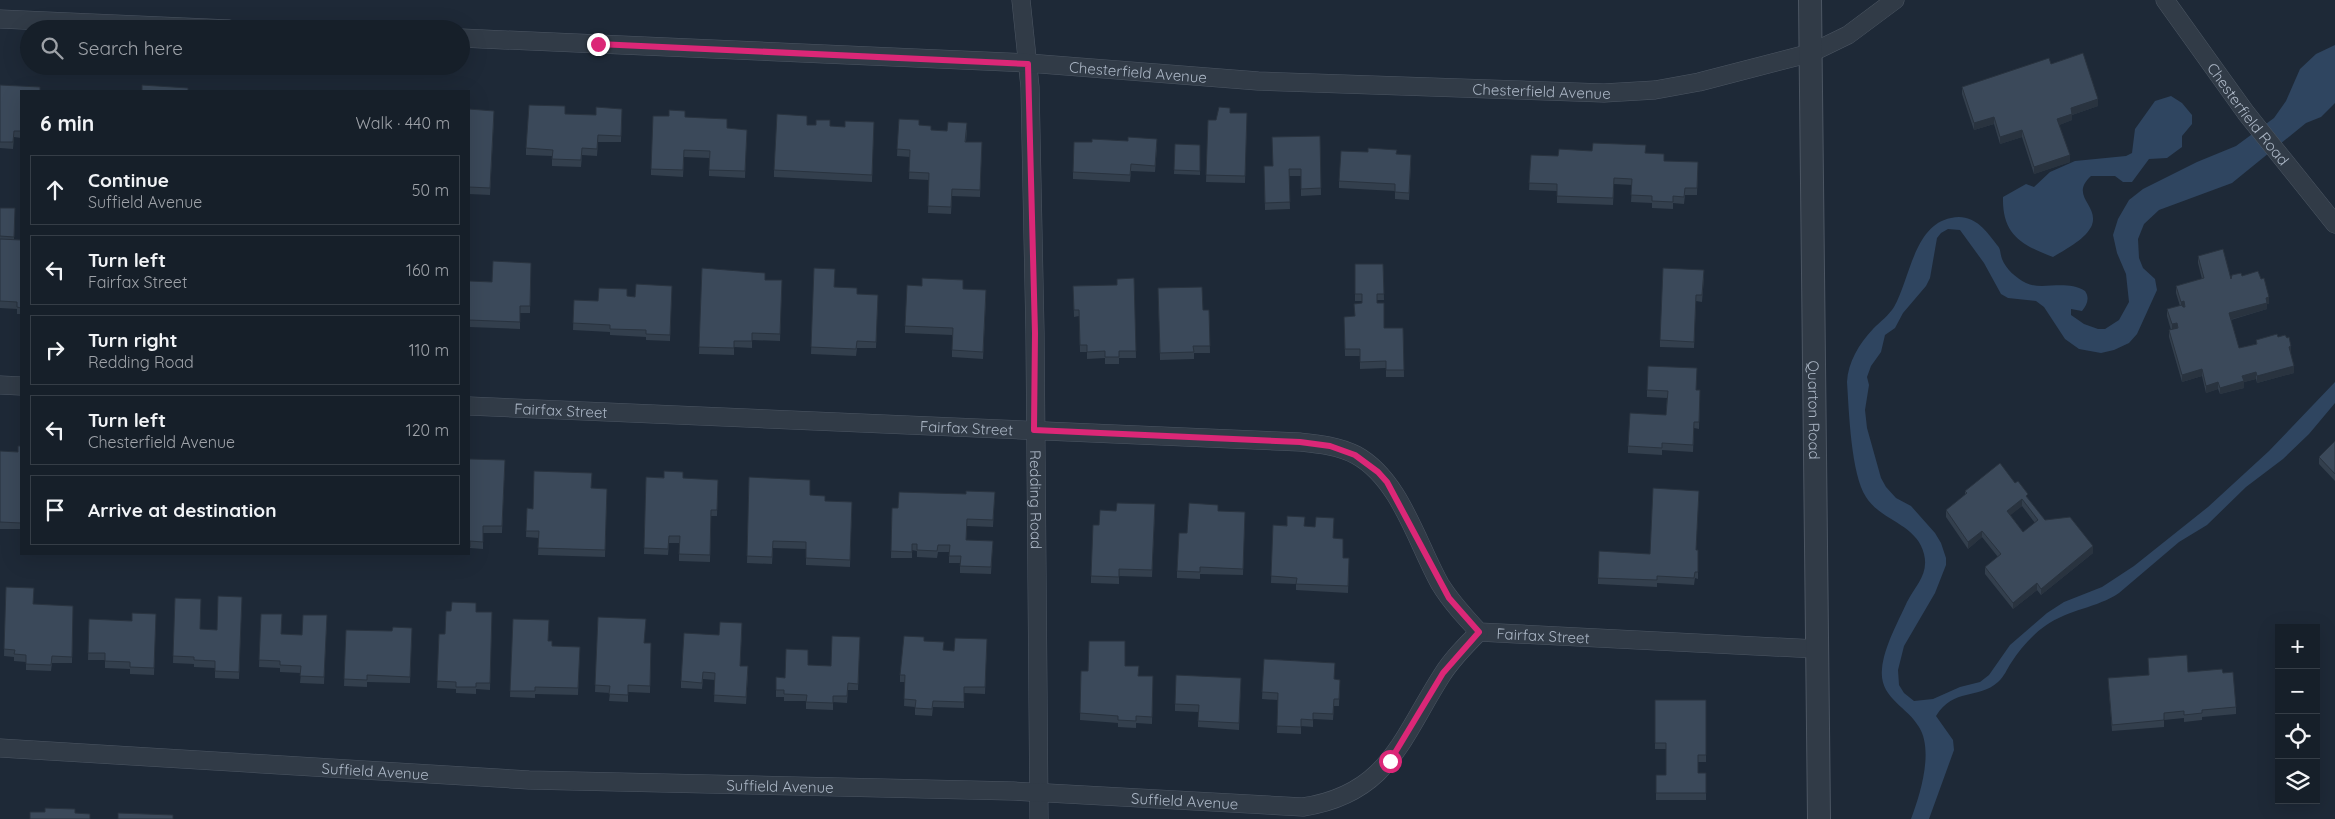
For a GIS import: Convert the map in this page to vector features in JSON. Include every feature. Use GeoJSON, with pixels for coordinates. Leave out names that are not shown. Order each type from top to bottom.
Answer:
{"type":"FeatureCollection","features":[{"type":"Feature","properties":{"kind":"street","name":"Redding Road"},"geometry":{"type":"LineString","coordinates":[[1021,0],[1028,64],[1035,323],[1034,430],[1039,819]]}},
{"type":"Feature","properties":{"kind":"street","name":"Quarton Road"},"geometry":{"type":"LineString","coordinates":[[1810,0],[1819,819]]}},
{"type":"Feature","properties":{"kind":"street"},"geometry":{"type":"LineString","coordinates":[[1810,53],[1848,35],[1895,0]]}},
{"type":"Feature","properties":{"kind":"street","name":"Chesterfield Road"},"geometry":{"type":"LineString","coordinates":[[2165,0],[2246,112],[2335,224]]}},
{"type":"Feature","properties":{"kind":"street"},"geometry":{"type":"LineString","coordinates":[[0,19],[23,20]]}},
{"type":"Feature","properties":{"kind":"street","name":"Chesterfield Avenue"},"geometry":{"type":"LineString","coordinates":[[470,38],[1028,64],[1267,81],[1604,93],[1655,90],[1699,82],[1810,53]]}},
{"type":"Feature","properties":{"kind":"street"},"geometry":{"type":"LineString","coordinates":[[0,385],[20,386]]}},
{"type":"Feature","properties":{"kind":"street","name":"Fairfax Street"},"geometry":{"type":"LineString","coordinates":[[470,406],[1300,442],[1330,446],[1355,455],[1378,472],[1387,482],[1449,598],[1479,632],[1508,635],[1816,649]]}},
{"type":"Feature","properties":{"kind":"street","name":"Suffield Avenue"},"geometry":{"type":"LineString","coordinates":[[0,748],[529,780],[1039,793],[1283,808],[1321,805],[1340,798],[1375,777],[1390,761],[1443,673],[1479,632]]}},
{"type":"Feature","properties":{"kind":"water"},"geometry":{"type":"Polygon","coordinates":[[[2335,45],[2335,103],[2321,117],[2306,123],[2232,183],[2159,210],[2144,224],[2138,239],[2139,258],[2143,268],[2155,279],[2157,290],[2137,334],[2129,343],[2114,350],[2101,353],[2079,349],[2065,339],[2044,307],[2036,301],[2008,298],[2001,294],[1984,263],[1960,230],[1948,229],[1937,238],[1930,278],[1926,286],[1903,313],[1895,328],[1885,335],[1881,352],[1871,366],[1867,377],[1869,385],[1865,410],[1867,428],[1881,478],[1896,498],[1911,506],[1935,533],[1946,558],[1946,565],[1935,593],[1904,646],[1898,670],[1899,685],[1904,693],[1914,701],[1933,699],[1960,687],[1980,682],[1989,675],[2010,645],[2047,613],[2064,602],[2102,587],[2134,566],[2208,507],[2269,451],[2335,382],[2335,403],[2309,434],[2283,459],[2246,487],[2207,525],[2179,542],[2119,593],[2102,602],[2054,620],[2040,630],[2022,648],[2000,680],[1990,687],[1958,697],[1943,707],[1936,716],[1953,740],[1954,750],[1929,819],[1911,819],[1924,773],[1925,748],[1923,737],[1914,720],[1889,695],[1882,679],[1882,669],[1888,643],[1907,602],[1921,579],[1925,568],[1925,561],[1920,544],[1914,536],[1907,529],[1880,512],[1866,497],[1861,487],[1854,458],[1847,382],[1855,354],[1868,335],[1894,307],[1921,242],[1929,231],[1939,223],[1951,218],[1966,218],[1983,228],[2000,250],[2002,259],[2009,270],[2026,283],[2039,286],[2070,286],[2085,291],[2087,301],[2082,311],[2071,309],[2071,315],[2084,324],[2098,329],[2105,329],[2119,320],[2129,302],[2126,274],[2117,253],[2113,235],[2118,219],[2129,200],[2143,189],[2197,162],[2236,146],[2274,118],[2286,101],[2300,69],[2316,54],[2335,45]]]}},
{"type":"Feature","properties":{"kind":"water"},"geometry":{"type":"Polygon","coordinates":[[[2171,96],[2182,103],[2192,115],[2192,124],[2182,136],[2182,147],[2167,158],[2149,159],[2132,182],[2123,182],[2115,176],[2091,176],[2083,189],[2083,195],[2093,218],[2092,225],[2085,235],[2053,257],[2032,248],[2016,236],[2006,220],[2003,197],[2026,184],[2034,187],[2050,172],[2075,161],[2126,156],[2132,153],[2135,129],[2155,101],[2171,96]]]}},
{"type":"Feature","properties":{"kind":"building"},"geometry":{"type":"Polygon","coordinates":[[[2083,53],[2098,99],[2071,108],[2072,114],[2057,119],[2070,155],[2034,167],[2022,130],[2000,137],[1994,117],[1974,123],[1962,87],[2049,58],[2051,64],[2083,53]]]}},
{"type":"Feature","properties":{"kind":"building"},"geometry":{"type":"Polygon","coordinates":[[[0,85],[40,87],[40,90],[20,90],[20,131],[14,131],[13,142],[0,142],[0,85]]]}},
{"type":"Feature","properties":{"kind":"building"},"geometry":{"type":"Polygon","coordinates":[[[142,85],[188,88],[188,90],[142,90],[142,85]]]}},
{"type":"Feature","properties":{"kind":"building"},"geometry":{"type":"Polygon","coordinates":[[[529,105],[565,106],[565,114],[596,115],[596,107],[622,109],[621,136],[598,135],[597,149],[582,148],[581,160],[552,159],[553,150],[526,148],[529,105]]]}},
{"type":"Feature","properties":{"kind":"building"},"geometry":{"type":"Polygon","coordinates":[[[1219,107],[1230,108],[1230,113],[1247,113],[1245,176],[1206,175],[1208,120],[1216,120],[1219,107]]]}},
{"type":"Feature","properties":{"kind":"building"},"geometry":{"type":"Polygon","coordinates":[[[470,109],[494,111],[490,188],[470,187],[470,109]]]}},
{"type":"Feature","properties":{"kind":"building"},"geometry":{"type":"Polygon","coordinates":[[[669,110],[685,111],[685,117],[727,119],[727,128],[747,130],[745,171],[709,170],[710,151],[684,150],[683,170],[651,169],[653,116],[669,116],[669,110]]]}},
{"type":"Feature","properties":{"kind":"building"},"geometry":{"type":"Polygon","coordinates":[[[777,114],[807,116],[807,125],[816,125],[816,120],[830,120],[830,126],[845,127],[845,121],[874,122],[872,175],[774,170],[777,114]]]}},
{"type":"Feature","properties":{"kind":"building"},"geometry":{"type":"Polygon","coordinates":[[[899,119],[919,120],[919,125],[931,126],[931,130],[947,131],[948,122],[967,123],[965,142],[982,142],[980,190],[952,189],[951,207],[928,206],[929,173],[909,172],[910,150],[897,149],[899,119]]]}},
{"type":"Feature","properties":{"kind":"building"},"geometry":{"type":"Polygon","coordinates":[[[1320,136],[1321,188],[1301,189],[1301,169],[1289,169],[1290,202],[1265,203],[1264,166],[1273,166],[1272,137],[1320,136]]]}},
{"type":"Feature","properties":{"kind":"building"},"geometry":{"type":"Polygon","coordinates":[[[1128,137],[1157,139],[1155,166],[1131,164],[1130,175],[1073,172],[1074,142],[1092,142],[1092,139],[1128,141],[1128,137]]]}},
{"type":"Feature","properties":{"kind":"building"},"geometry":{"type":"Polygon","coordinates":[[[1593,143],[1646,145],[1645,153],[1664,154],[1664,161],[1698,162],[1697,188],[1685,188],[1684,197],[1673,196],[1673,202],[1652,201],[1652,196],[1631,195],[1632,179],[1614,178],[1613,198],[1557,196],[1557,184],[1529,183],[1531,155],[1558,156],[1559,149],[1592,151],[1593,143]]]}},
{"type":"Feature","properties":{"kind":"building"},"geometry":{"type":"Polygon","coordinates":[[[1175,144],[1200,145],[1200,171],[1174,170],[1175,144]]]}},
{"type":"Feature","properties":{"kind":"building"},"geometry":{"type":"Polygon","coordinates":[[[1368,148],[1397,150],[1396,154],[1411,155],[1409,193],[1395,192],[1395,184],[1339,181],[1341,151],[1368,152],[1368,148]]]}},
{"type":"Feature","properties":{"kind":"building"},"geometry":{"type":"Polygon","coordinates":[[[0,208],[15,208],[14,237],[0,236],[0,208]]]}},
{"type":"Feature","properties":{"kind":"building"},"geometry":{"type":"Polygon","coordinates":[[[0,239],[20,240],[20,308],[17,307],[17,302],[0,301],[0,239]]]}},
{"type":"Feature","properties":{"kind":"building"},"geometry":{"type":"Polygon","coordinates":[[[2223,249],[2231,279],[2232,275],[2241,273],[2242,276],[2258,271],[2261,279],[2264,278],[2269,297],[2266,298],[2267,303],[2229,313],[2239,348],[2257,344],[2256,340],[2277,334],[2278,337],[2285,335],[2287,338],[2289,337],[2291,346],[2289,347],[2294,366],[2257,376],[2256,372],[2242,376],[2244,381],[2220,388],[2218,382],[2206,386],[2202,369],[2182,375],[2169,330],[2178,328],[2177,323],[2172,324],[2167,309],[2182,305],[2185,307],[2184,301],[2181,302],[2176,286],[2204,278],[2198,256],[2223,249]]]}},
{"type":"Feature","properties":{"kind":"building"},"geometry":{"type":"Polygon","coordinates":[[[493,261],[531,263],[530,306],[520,306],[520,322],[470,320],[470,281],[492,282],[493,261]]]}},
{"type":"Feature","properties":{"kind":"building"},"geometry":{"type":"Polygon","coordinates":[[[1355,264],[1383,264],[1384,294],[1377,294],[1377,303],[1384,303],[1384,328],[1403,328],[1404,370],[1386,370],[1386,361],[1360,362],[1360,349],[1345,349],[1344,317],[1355,316],[1354,304],[1362,303],[1362,294],[1355,294],[1355,264]]]}},
{"type":"Feature","properties":{"kind":"building"},"geometry":{"type":"Polygon","coordinates":[[[702,268],[765,273],[765,280],[782,280],[780,334],[752,333],[752,341],[734,341],[734,348],[699,347],[702,268]]]}},
{"type":"Feature","properties":{"kind":"building"},"geometry":{"type":"Polygon","coordinates":[[[814,268],[835,269],[834,287],[857,288],[857,294],[878,295],[876,342],[857,341],[856,349],[811,347],[814,268]]]}},
{"type":"Feature","properties":{"kind":"building"},"geometry":{"type":"Polygon","coordinates":[[[1663,268],[1704,270],[1702,295],[1696,295],[1694,342],[1660,340],[1663,268]]]}},
{"type":"Feature","properties":{"kind":"building"},"geometry":{"type":"Polygon","coordinates":[[[922,278],[963,280],[963,289],[986,290],[983,352],[952,350],[953,328],[905,326],[907,285],[922,286],[922,278]]]}},
{"type":"Feature","properties":{"kind":"building"},"geometry":{"type":"Polygon","coordinates":[[[1134,278],[1136,351],[1119,351],[1119,357],[1105,357],[1105,351],[1087,352],[1087,345],[1080,345],[1079,310],[1074,310],[1073,286],[1117,285],[1117,279],[1134,278]]]}},
{"type":"Feature","properties":{"kind":"building"},"geometry":{"type":"Polygon","coordinates":[[[636,284],[672,286],[670,335],[646,334],[646,330],[610,329],[610,325],[573,323],[574,300],[598,301],[599,288],[627,289],[627,296],[635,297],[636,284]]]}},
{"type":"Feature","properties":{"kind":"building"},"geometry":{"type":"Polygon","coordinates":[[[1202,287],[1203,310],[1209,310],[1210,346],[1193,346],[1194,352],[1160,353],[1158,288],[1202,287]]]}},
{"type":"Feature","properties":{"kind":"building"},"geometry":{"type":"Polygon","coordinates":[[[1648,366],[1697,368],[1696,390],[1700,390],[1699,422],[1694,422],[1693,445],[1662,443],[1662,448],[1628,446],[1630,413],[1666,415],[1668,391],[1647,390],[1648,366]]]}},
{"type":"Feature","properties":{"kind":"building"},"geometry":{"type":"Polygon","coordinates":[[[2335,441],[2335,474],[2319,457],[2335,441]]]}},
{"type":"Feature","properties":{"kind":"building"},"geometry":{"type":"Polygon","coordinates":[[[18,446],[20,446],[20,523],[0,522],[0,451],[18,452],[18,446]]]}},
{"type":"Feature","properties":{"kind":"building"},"geometry":{"type":"Polygon","coordinates":[[[470,459],[505,460],[502,526],[483,526],[483,542],[470,541],[470,459]]]}},
{"type":"Feature","properties":{"kind":"building"},"geometry":{"type":"Polygon","coordinates":[[[2000,463],[2015,483],[2018,481],[2028,494],[2026,496],[2045,520],[2070,517],[2093,546],[2041,589],[2037,583],[2013,603],[1985,567],[2001,554],[1982,531],[1968,542],[1946,510],[1967,493],[1965,491],[2000,463]],[[2022,499],[2007,511],[2023,532],[2038,520],[2022,499]]]}},
{"type":"Feature","properties":{"kind":"building"},"geometry":{"type":"Polygon","coordinates":[[[534,471],[592,473],[591,488],[607,489],[605,550],[538,548],[539,531],[526,531],[527,508],[533,509],[534,471]]]}},
{"type":"Feature","properties":{"kind":"building"},"geometry":{"type":"Polygon","coordinates":[[[664,471],[683,472],[683,478],[718,480],[717,510],[711,510],[710,555],[679,554],[680,536],[669,536],[668,549],[644,548],[646,477],[664,478],[664,471]]]}},
{"type":"Feature","properties":{"kind":"building"},"geometry":{"type":"Polygon","coordinates":[[[749,477],[810,480],[810,495],[825,496],[825,501],[852,502],[850,560],[806,558],[806,542],[773,541],[772,557],[747,556],[749,477]]]}},
{"type":"Feature","properties":{"kind":"building"},"geometry":{"type":"Polygon","coordinates":[[[1653,488],[1699,491],[1696,550],[1698,550],[1698,572],[1695,572],[1694,578],[1657,576],[1657,580],[1598,578],[1599,551],[1650,554],[1653,488]]]}},
{"type":"Feature","properties":{"kind":"building"},"geometry":{"type":"Polygon","coordinates":[[[966,491],[995,492],[993,520],[967,519],[966,540],[993,541],[991,567],[960,566],[961,556],[949,556],[950,545],[938,545],[937,551],[917,550],[917,544],[912,544],[912,552],[891,551],[892,508],[898,508],[899,492],[966,494],[966,491]]]}},
{"type":"Feature","properties":{"kind":"building"},"geometry":{"type":"Polygon","coordinates":[[[1117,503],[1155,504],[1152,570],[1119,569],[1119,577],[1091,576],[1093,525],[1099,525],[1100,510],[1116,511],[1117,503]]]}},
{"type":"Feature","properties":{"kind":"building"},"geometry":{"type":"Polygon","coordinates":[[[1189,503],[1218,505],[1218,511],[1245,512],[1243,569],[1200,567],[1200,572],[1177,571],[1179,533],[1187,533],[1189,503]]]}},
{"type":"Feature","properties":{"kind":"building"},"geometry":{"type":"Polygon","coordinates":[[[1287,516],[1305,517],[1304,526],[1315,527],[1316,517],[1334,518],[1333,538],[1343,539],[1343,558],[1349,558],[1348,586],[1296,584],[1297,578],[1271,576],[1273,525],[1287,526],[1287,516]]]}},
{"type":"Feature","properties":{"kind":"building"},"geometry":{"type":"Polygon","coordinates":[[[6,587],[34,588],[33,604],[73,606],[72,657],[52,656],[51,665],[26,664],[26,655],[14,654],[15,650],[4,649],[6,587]]]}},
{"type":"Feature","properties":{"kind":"building"},"geometry":{"type":"Polygon","coordinates":[[[218,596],[242,597],[239,672],[215,671],[215,661],[173,656],[175,598],[201,599],[200,629],[217,630],[218,596]]]}},
{"type":"Feature","properties":{"kind":"building"},"geometry":{"type":"Polygon","coordinates":[[[452,602],[476,603],[476,612],[492,612],[490,683],[476,683],[476,687],[456,687],[456,682],[437,681],[439,634],[445,634],[446,611],[451,611],[452,602]]]}},
{"type":"Feature","properties":{"kind":"building"},"geometry":{"type":"Polygon","coordinates":[[[132,613],[156,614],[154,668],[130,667],[130,662],[105,661],[105,653],[88,653],[89,619],[132,621],[132,613]]]}},
{"type":"Feature","properties":{"kind":"building"},"geometry":{"type":"Polygon","coordinates":[[[261,614],[282,614],[281,634],[302,635],[303,615],[327,615],[324,677],[300,676],[301,666],[280,665],[280,661],[259,660],[261,614]]]}},
{"type":"Feature","properties":{"kind":"building"},"geometry":{"type":"Polygon","coordinates":[[[598,617],[646,619],[644,643],[651,643],[650,686],[628,685],[628,695],[609,694],[610,686],[595,685],[598,617]]]}},
{"type":"Feature","properties":{"kind":"building"},"geometry":{"type":"Polygon","coordinates":[[[513,619],[549,620],[548,641],[552,641],[552,646],[580,647],[578,688],[535,687],[535,691],[510,691],[513,619]]]}},
{"type":"Feature","properties":{"kind":"building"},"geometry":{"type":"Polygon","coordinates":[[[720,622],[742,623],[740,666],[748,666],[746,697],[714,695],[715,673],[703,672],[702,683],[681,681],[684,633],[719,635],[720,622]]]}},
{"type":"Feature","properties":{"kind":"building"},"geometry":{"type":"Polygon","coordinates":[[[393,627],[412,628],[410,677],[367,675],[367,680],[344,679],[346,630],[392,631],[393,627]]]}},
{"type":"Feature","properties":{"kind":"building"},"geometry":{"type":"Polygon","coordinates":[[[832,636],[860,637],[858,684],[848,683],[847,696],[833,696],[833,703],[806,702],[807,695],[784,694],[784,690],[776,690],[776,677],[785,678],[786,649],[808,650],[808,665],[831,666],[832,636]]]}},
{"type":"Feature","properties":{"kind":"building"},"geometry":{"type":"Polygon","coordinates":[[[904,636],[924,637],[924,641],[944,642],[943,650],[954,651],[955,638],[987,639],[985,687],[964,687],[964,702],[933,701],[932,709],[915,708],[916,700],[904,699],[905,675],[900,675],[904,636]]]}},
{"type":"Feature","properties":{"kind":"building"},"geometry":{"type":"Polygon","coordinates":[[[1089,641],[1125,641],[1125,666],[1139,666],[1138,676],[1153,676],[1152,717],[1136,716],[1136,721],[1118,720],[1118,716],[1080,713],[1081,671],[1088,671],[1089,641]]]}},
{"type":"Feature","properties":{"kind":"building"},"geometry":{"type":"Polygon","coordinates":[[[2187,655],[2188,672],[2222,669],[2223,673],[2233,672],[2236,707],[2202,710],[2202,713],[2184,715],[2184,711],[2164,713],[2164,720],[2112,725],[2108,678],[2149,675],[2148,658],[2187,655]]]}},
{"type":"Feature","properties":{"kind":"building"},"geometry":{"type":"Polygon","coordinates":[[[1264,659],[1335,663],[1334,679],[1340,680],[1339,699],[1334,699],[1333,714],[1313,713],[1313,720],[1301,719],[1301,727],[1277,726],[1278,693],[1262,692],[1264,659]]]}},
{"type":"Feature","properties":{"kind":"building"},"geometry":{"type":"Polygon","coordinates":[[[1176,675],[1241,678],[1239,723],[1198,721],[1199,705],[1175,704],[1176,675]]]}},
{"type":"Feature","properties":{"kind":"building"},"geometry":{"type":"Polygon","coordinates":[[[1655,700],[1706,700],[1706,755],[1698,755],[1698,773],[1706,773],[1706,793],[1656,793],[1656,775],[1666,775],[1666,743],[1655,743],[1655,700]]]}},
{"type":"Feature","properties":{"kind":"building"},"geometry":{"type":"Polygon","coordinates":[[[45,808],[75,809],[75,813],[90,814],[90,819],[30,819],[30,812],[45,812],[45,808]]]}},
{"type":"Feature","properties":{"kind":"building"},"geometry":{"type":"Polygon","coordinates":[[[118,813],[173,815],[173,819],[118,819],[118,813]]]}},
{"type":"Feature","properties":{"kind":"route"},"geometry":{"type":"LineString","coordinates":[[598,44],[1028,64],[1035,333],[1034,430],[1300,442],[1345,450],[1364,460],[1378,472],[1396,496],[1439,583],[1460,612],[1479,632],[1443,673],[1390,761]]}}]}
